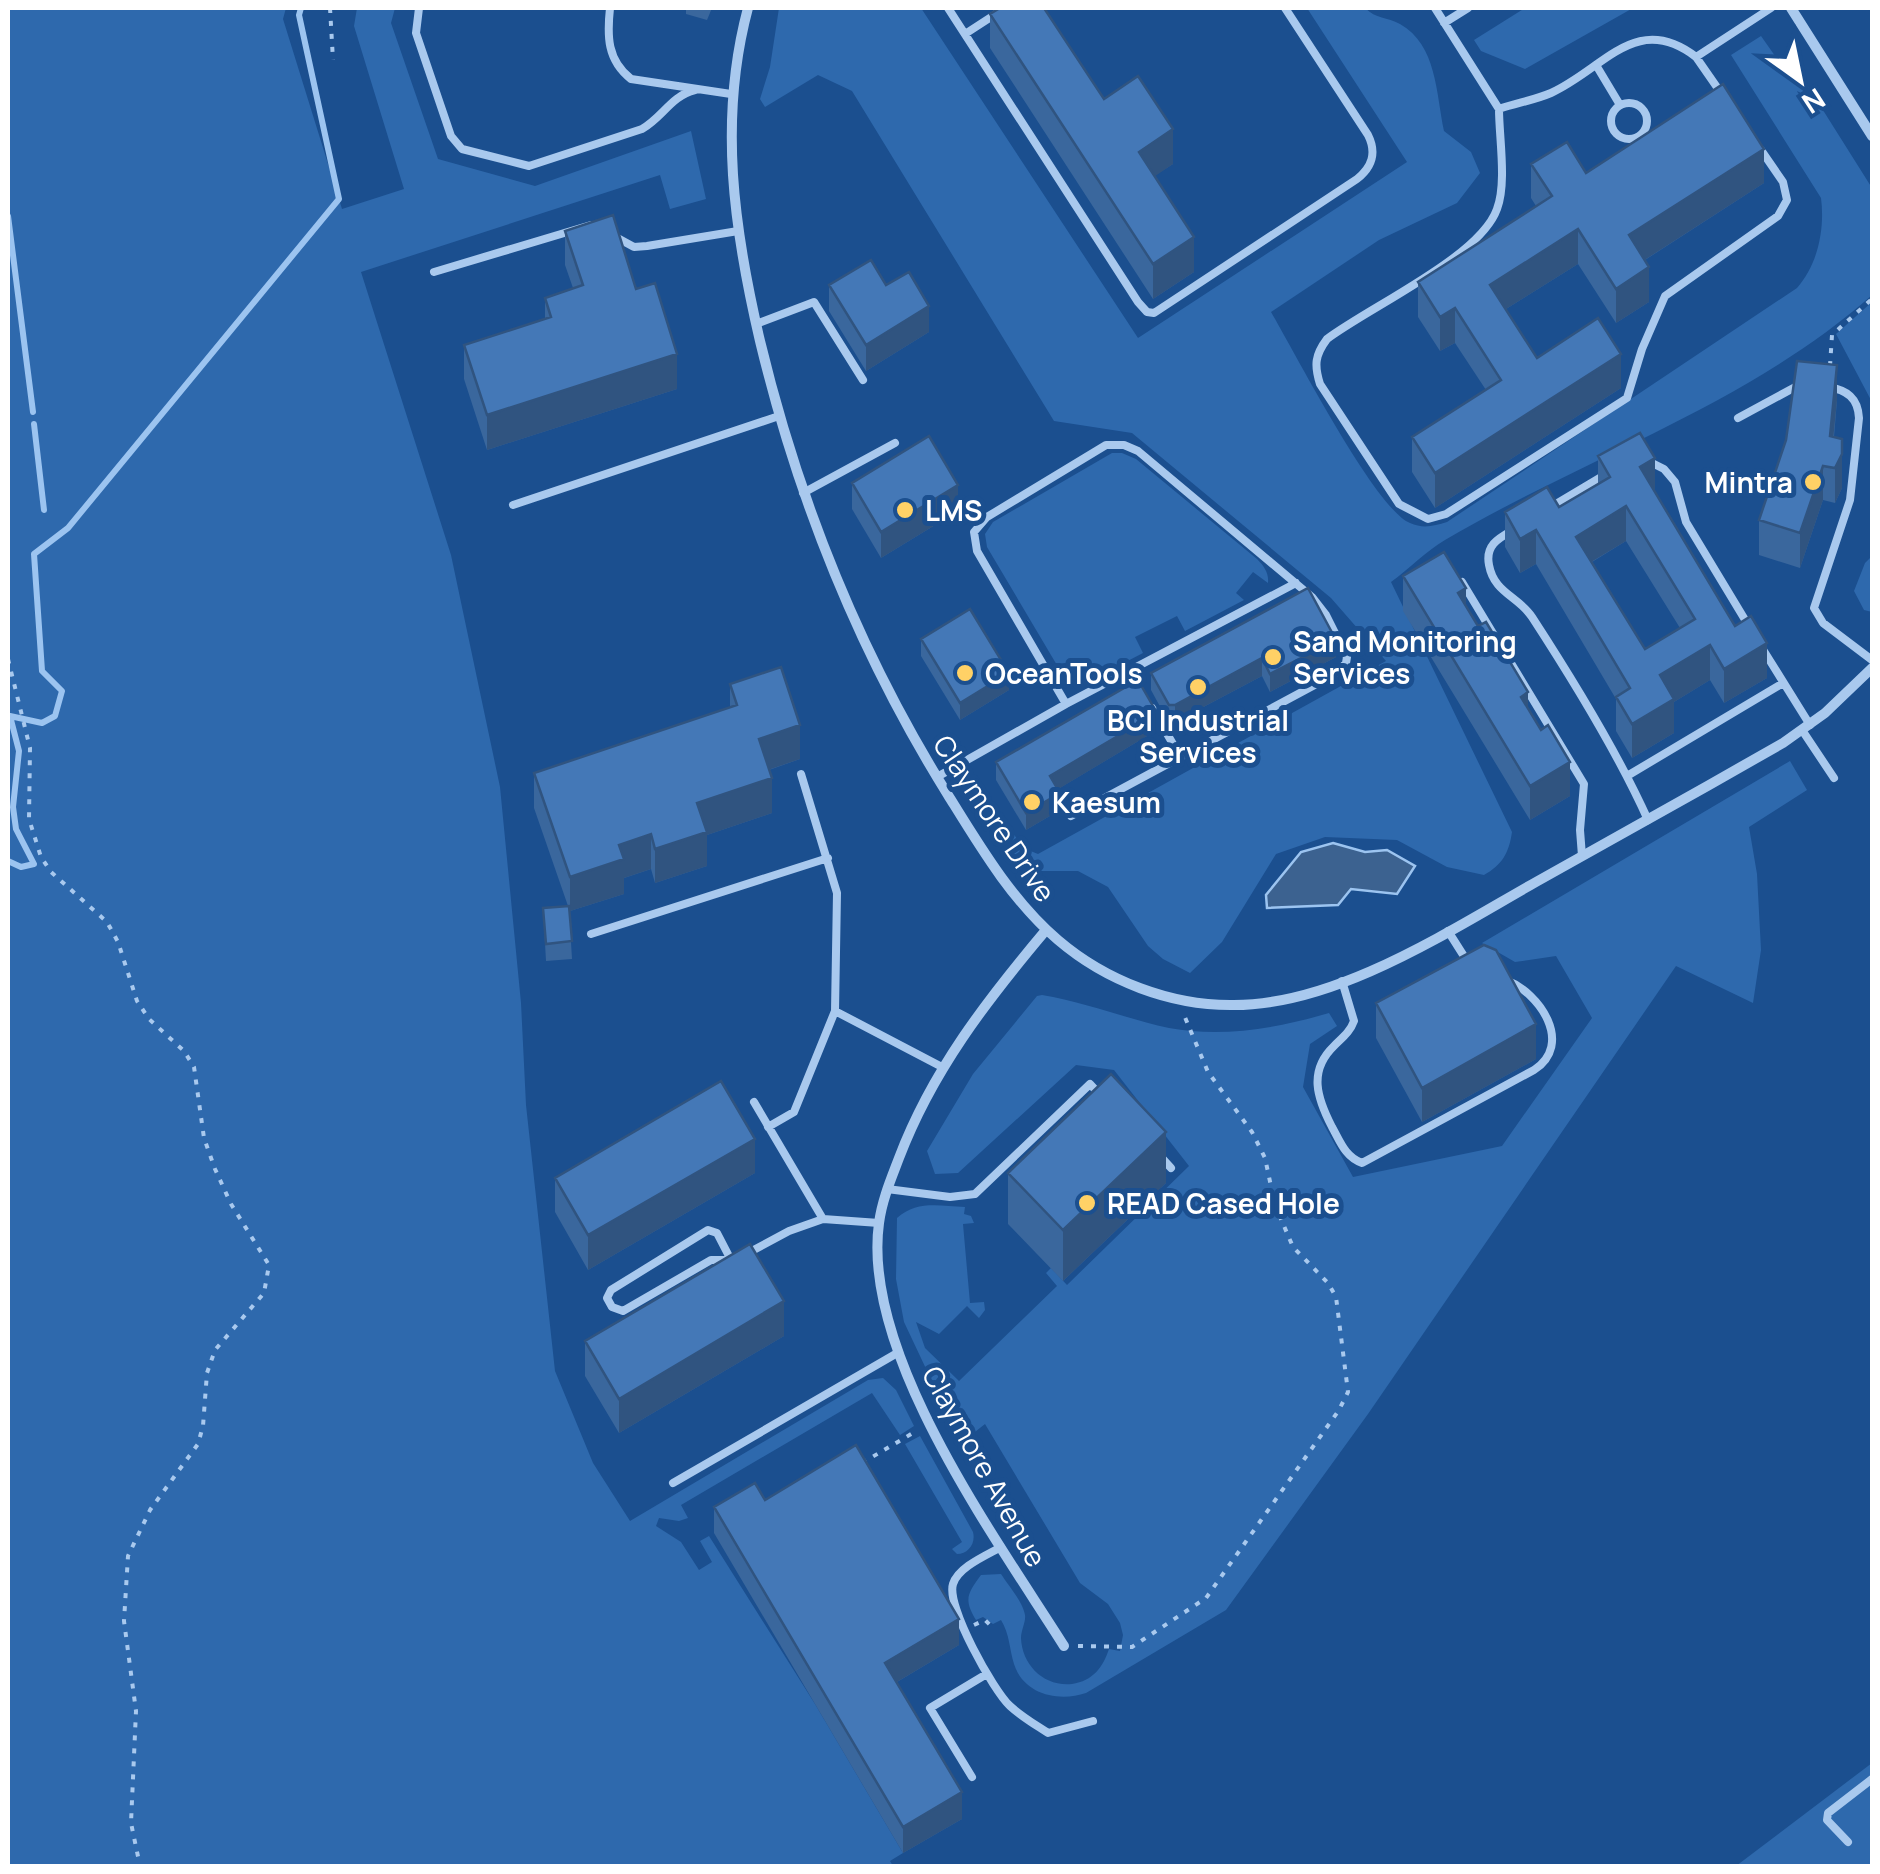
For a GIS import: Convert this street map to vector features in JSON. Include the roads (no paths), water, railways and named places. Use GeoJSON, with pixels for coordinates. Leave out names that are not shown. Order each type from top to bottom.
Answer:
{"type":"FeatureCollection","features":[{"type":"Feature","properties":{"kind":"street","name":"Claymore Drive"},"geometry":{"type":"LineString","coordinates":[[748,8],[732,94],[730,165],[738,231],[779,416],[836,580],[896,708],[993,864],[1046,930],[1113,977],[1182,1000],[1210,1004],[1260,1004],[1342,981],[1448,931],[1806,727],[1843,698],[1872,668]]}},
{"type":"Feature","properties":{"kind":"street"},"geometry":{"type":"LineString","coordinates":[[1791,8],[1872,136]]}},
{"type":"Feature","properties":{"kind":"street","name":"Claymore Avenue"},"geometry":{"type":"LineString","coordinates":[[1046,930],[987,1001],[942,1067],[913,1121],[887,1188],[879,1222],[878,1259],[882,1295],[898,1352],[931,1422],[1001,1547],[1064,1646]]}},
{"type":"Feature","properties":{"kind":"lane"},"geometry":{"type":"LineString","coordinates":[[419,8],[416,33],[451,136],[462,150],[520,165],[538,165],[642,129],[654,122],[671,101],[695,90]]}},
{"type":"Feature","properties":{"kind":"lane"},"geometry":{"type":"LineString","coordinates":[[610,8],[608,40],[619,70],[642,82],[732,94]]}},
{"type":"Feature","properties":{"kind":"lane"},"geometry":{"type":"LineString","coordinates":[[948,8],[1142,308],[1154,313],[1356,180],[1370,166],[1373,149],[1368,134],[1286,8]]}},
{"type":"Feature","properties":{"kind":"lane"},"geometry":{"type":"LineString","coordinates":[[964,34],[1005,8]]}},
{"type":"Feature","properties":{"kind":"lane"},"geometry":{"type":"LineString","coordinates":[[1435,8],[1499,109],[1502,182],[1498,208],[1484,233],[1453,258],[1327,339],[1317,352],[1314,368],[1320,384],[1399,504],[1428,519],[1446,514],[1628,398],[1642,349],[1665,296],[1778,216],[1787,200],[1783,182],[1750,135]]}},
{"type":"Feature","properties":{"kind":"lane"},"geometry":{"type":"LineString","coordinates":[[1444,23],[1468,8]]}},
{"type":"Feature","properties":{"kind":"lane"},"geometry":{"type":"LineString","coordinates":[[1696,57],[1772,8]]}},
{"type":"Feature","properties":{"kind":"lane"},"geometry":{"type":"LineString","coordinates":[[1499,109],[1552,93],[1640,39],[1665,40],[1681,46],[1696,57],[1729,104]]}},
{"type":"Feature","properties":{"kind":"lane"},"geometry":{"type":"LineString","coordinates":[[1596,65],[1620,105]]}},
{"type":"Feature","properties":{"kind":"lane"},"geometry":{"type":"LineString","coordinates":[[1634,102],[1646,111],[1648,125],[1639,137],[1625,139],[1613,130],[1611,116],[1620,105],[1634,102]]}},
{"type":"Feature","properties":{"kind":"lane"},"geometry":{"type":"LineString","coordinates":[[434,272],[584,224],[634,246],[738,231]]}},
{"type":"Feature","properties":{"kind":"lane"},"geometry":{"type":"LineString","coordinates":[[756,324],[814,302],[863,380]]}},
{"type":"Feature","properties":{"kind":"lane"},"geometry":{"type":"LineString","coordinates":[[1738,418],[1791,387],[1804,384]]}},
{"type":"Feature","properties":{"kind":"lane"},"geometry":{"type":"LineString","coordinates":[[1817,386],[1849,394],[1859,418],[1850,500],[1814,608],[1823,622],[1872,660]]}},
{"type":"Feature","properties":{"kind":"lane"},"geometry":{"type":"LineString","coordinates":[[512,505],[779,416]]}},
{"type":"Feature","properties":{"kind":"lane"},"geometry":{"type":"LineString","coordinates":[[804,493],[895,443]]}},
{"type":"Feature","properties":{"kind":"lane"},"geometry":{"type":"LineString","coordinates":[[1066,704],[973,538],[986,517],[1097,449],[1116,444],[1131,447],[1296,582],[1322,608],[1344,651],[1346,663],[1337,673],[1071,816]]}},
{"type":"Feature","properties":{"kind":"lane"},"geometry":{"type":"LineString","coordinates":[[1635,460],[1654,463],[1671,475],[1686,522],[1783,683],[1834,778]]}},
{"type":"Feature","properties":{"kind":"lane"},"geometry":{"type":"LineString","coordinates":[[1548,509],[1612,471]]}},
{"type":"Feature","properties":{"kind":"lane"},"geometry":{"type":"LineString","coordinates":[[1515,528],[1499,538],[1490,550],[1488,562],[1495,584],[1530,615],[1627,776],[1648,820]]}},
{"type":"Feature","properties":{"kind":"lane"},"geometry":{"type":"LineString","coordinates":[[937,777],[1296,582]]}},
{"type":"Feature","properties":{"kind":"lane"},"geometry":{"type":"LineString","coordinates":[[1462,582],[1584,784],[1582,856]]}},
{"type":"Feature","properties":{"kind":"lane"},"geometry":{"type":"LineString","coordinates":[[1130,669],[1138,684]]}},
{"type":"Feature","properties":{"kind":"lane"},"geometry":{"type":"LineString","coordinates":[[1627,776],[1783,683]]}},
{"type":"Feature","properties":{"kind":"lane"},"geometry":{"type":"LineString","coordinates":[[1147,698],[1180,756]]}},
{"type":"Feature","properties":{"kind":"lane"},"geometry":{"type":"LineString","coordinates":[[768,1127],[794,1112],[835,1011],[838,893],[801,774]]}},
{"type":"Feature","properties":{"kind":"lane"},"geometry":{"type":"LineString","coordinates":[[591,934],[828,858]]}},
{"type":"Feature","properties":{"kind":"lane"},"geometry":{"type":"LineString","coordinates":[[1448,931],[1472,966]]}},
{"type":"Feature","properties":{"kind":"lane"},"geometry":{"type":"LineString","coordinates":[[1342,981],[1354,1020],[1323,1060],[1316,1094],[1346,1152],[1362,1163],[1534,1070],[1550,1057],[1554,1038],[1532,997],[1521,986],[1498,977]]}},
{"type":"Feature","properties":{"kind":"lane"},"geometry":{"type":"LineString","coordinates":[[835,1011],[942,1067]]}},
{"type":"Feature","properties":{"kind":"lane"},"geometry":{"type":"LineString","coordinates":[[887,1188],[950,1196],[974,1194],[1090,1084],[1104,1098]]}},
{"type":"Feature","properties":{"kind":"lane"},"geometry":{"type":"LineString","coordinates":[[754,1102],[823,1219]]}},
{"type":"Feature","properties":{"kind":"lane"},"geometry":{"type":"LineString","coordinates":[[1158,1154],[1171,1168]]}},
{"type":"Feature","properties":{"kind":"lane"},"geometry":{"type":"LineString","coordinates":[[730,1260],[717,1233],[708,1230],[610,1290],[607,1298],[612,1308],[623,1310],[711,1260],[730,1260],[823,1219],[879,1222]]}},
{"type":"Feature","properties":{"kind":"lane"},"geometry":{"type":"LineString","coordinates":[[673,1483],[898,1352]]}},
{"type":"Feature","properties":{"kind":"lane"},"geometry":{"type":"LineString","coordinates":[[1001,1547],[955,1578],[952,1592],[954,1607],[985,1675],[1010,1706],[1048,1734],[1092,1720]]}},
{"type":"Feature","properties":{"kind":"lane"},"geometry":{"type":"LineString","coordinates":[[972,1777],[930,1708],[985,1675]]}},
{"type":"Feature","properties":{"kind":"lane"},"geometry":{"type":"LineString","coordinates":[[1848,1842],[1826,1820],[1828,1813],[1872,1778]]}},
{"type":"Feature","properties":{"kind":"waterway"},"geometry":{"type":"LineString","coordinates":[[8,861],[21,867],[34,864],[16,829],[13,807],[19,751],[10,716],[42,723],[55,716],[62,691],[42,671],[34,554],[68,528],[339,199],[299,15],[301,8]]}},
{"type":"Feature","properties":{"kind":"waterway"},"geometry":{"type":"LineString","coordinates":[[8,216],[33,412]]}},
{"type":"Feature","properties":{"kind":"waterway"},"geometry":{"type":"LineString","coordinates":[[34,424],[44,510]]}},
{"type":"Feature","properties":{"kind":"place","name":"Mintra"},"geometry":{"type":"Point","coordinates":[1813,482]}},
{"type":"Feature","properties":{"kind":"place","name":"LMS"},"geometry":{"type":"Point","coordinates":[905,510]}},
{"type":"Feature","properties":{"kind":"place","name":"Sand Monitoring Services"},"geometry":{"type":"Point","coordinates":[1273,657]}},
{"type":"Feature","properties":{"kind":"place","name":"OceanTools"},"geometry":{"type":"Point","coordinates":[965,673]}},
{"type":"Feature","properties":{"kind":"place","name":"BCI Industrial Services"},"geometry":{"type":"Point","coordinates":[1198,687]}},
{"type":"Feature","properties":{"kind":"place","name":"Kaesum"},"geometry":{"type":"Point","coordinates":[1032,802]}},
{"type":"Feature","properties":{"kind":"place","name":"READ Cased Hole"},"geometry":{"type":"Point","coordinates":[1087,1203]}}]}
